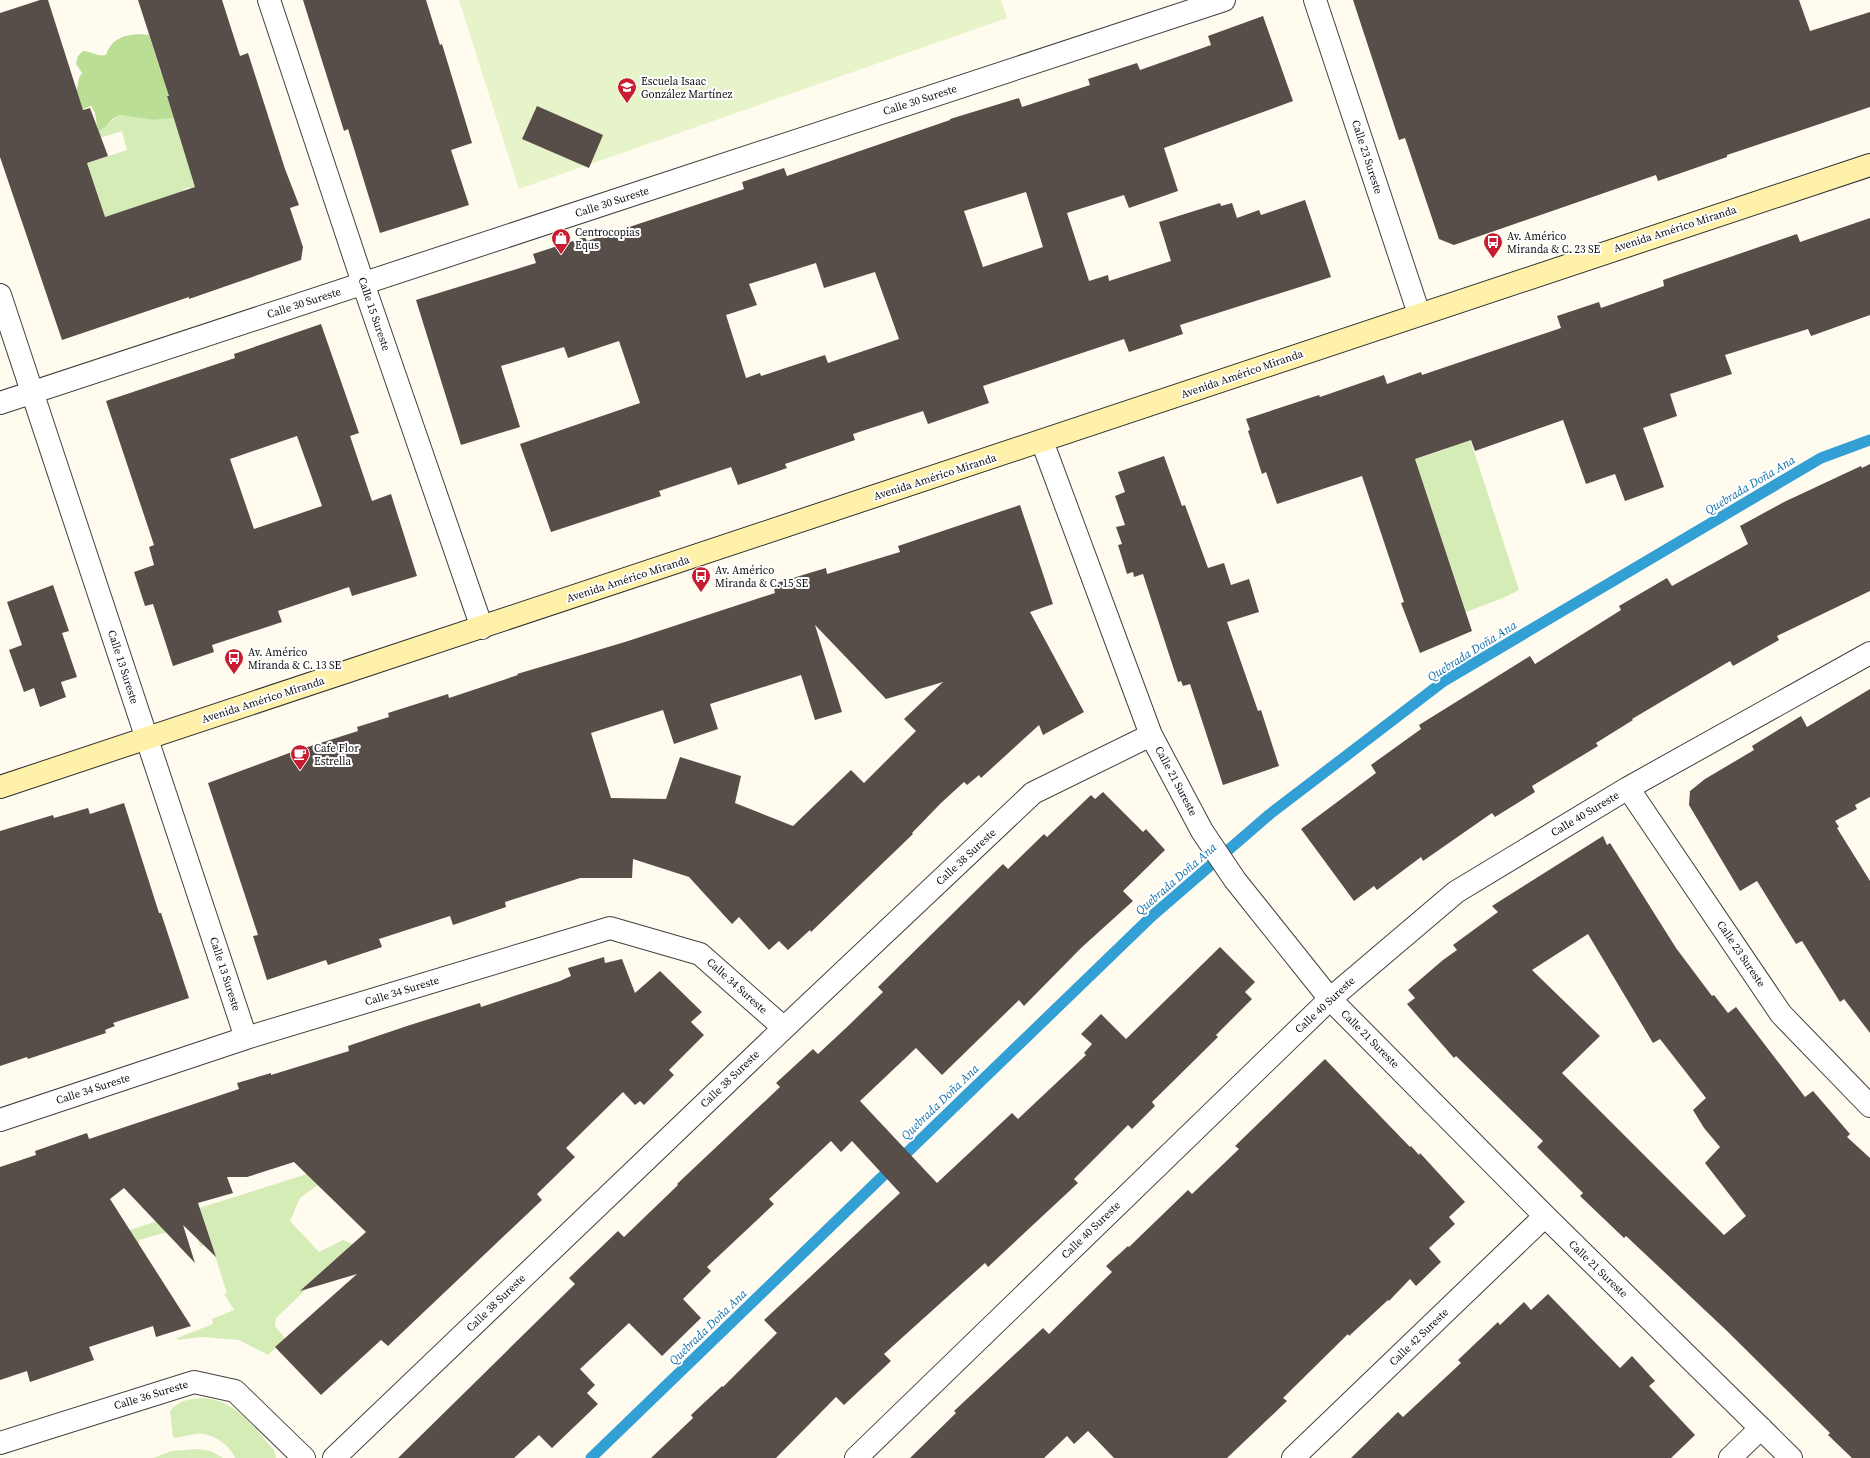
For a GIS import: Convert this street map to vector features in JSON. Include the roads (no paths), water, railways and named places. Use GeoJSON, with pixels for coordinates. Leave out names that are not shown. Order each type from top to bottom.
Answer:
{"type":"FeatureCollection","features":[{"type":"Feature","properties":{"kind":"street","name":"Calle 15 Sureste"},"geometry":{"type":"LineString","coordinates":[[269,0],[363,283],[482,628]]}},
{"type":"Feature","properties":{"kind":"street","name":"Calle 30 Sureste"},"geometry":{"type":"LineString","coordinates":[[0,403],[1224,0]]}},
{"type":"Feature","properties":{"kind":"street","name":"Calle 23 Sureste"},"geometry":{"type":"LineString","coordinates":[[1315,0],[1419,314]]}},
{"type":"Feature","properties":{"kind":"street","name":"Avenida Américo Miranda"},"geometry":{"type":"LineString","coordinates":[[0,787],[482,628],[1419,314],[1870,165]]}},
{"type":"Feature","properties":{"kind":"street","name":"Calle 13 Sureste"},"geometry":{"type":"LineString","coordinates":[[0,295],[246,1038]]}},
{"type":"Feature","properties":{"kind":"street","name":"Calle 21 Sureste"},"geometry":{"type":"LineString","coordinates":[[1042,441],[1151,735],[1202,831],[1235,880],[1330,999],[1545,1216],[1791,1458]]}},
{"type":"Feature","properties":{"kind":"street","name":"Calle 40 Sureste"},"geometry":{"type":"LineString","coordinates":[[856,1458],[1330,999],[1456,892],[1628,788],[1870,653]]}},
{"type":"Feature","properties":{"kind":"street","name":"Calle 38 Sureste"},"geometry":{"type":"LineString","coordinates":[[334,1458],[784,1028],[1033,793],[1151,735]]}},
{"type":"Feature","properties":{"kind":"street","name":"Calle 23 Sureste"},"geometry":{"type":"LineString","coordinates":[[1628,788],[1781,1014],[1870,1106]]}},
{"type":"Feature","properties":{"kind":"street","name":"Calle 34 Sureste"},"geometry":{"type":"LineString","coordinates":[[0,1120],[246,1038],[610,928],[700,954],[784,1028]]}},
{"type":"Feature","properties":{"kind":"street","name":"Calle 42 Sureste"},"geometry":{"type":"LineString","coordinates":[[1292,1458],[1545,1216]]}},
{"type":"Feature","properties":{"kind":"street","name":"Calle 36 Sureste"},"geometry":{"type":"LineString","coordinates":[[0,1443],[194,1382],[235,1391],[304,1458]]}},
{"type":"Feature","properties":{"kind":"street"},"geometry":{"type":"LineString","coordinates":[[1730,1458],[1761,1428]]}},
{"type":"Feature","properties":{"kind":"waterway","name":"Quebrada Doña Ana"},"geometry":{"type":"LineString","coordinates":[[591,1458],[1152,916],[1270,814],[1444,681],[1821,458],[1870,440]]}},
{"type":"Feature","properties":{"kind":"place","name":"Escuela Isaac González Martínez"},"geometry":{"type":"Point","coordinates":[627,104]}},
{"type":"Feature","properties":{"kind":"place","name":"Centrocopias Equs"},"geometry":{"type":"Point","coordinates":[561,255]}},
{"type":"Feature","properties":{"kind":"place","name":"Av. Américo Miranda & C. 23 SE"},"geometry":{"type":"Point","coordinates":[1493,259]}},
{"type":"Feature","properties":{"kind":"place","name":"Av. Américo Miranda & C. 15 SE"},"geometry":{"type":"Point","coordinates":[701,593]}},
{"type":"Feature","properties":{"kind":"place","name":"Av. Américo Miranda & C. 13 SE"},"geometry":{"type":"Point","coordinates":[234,675]}},
{"type":"Feature","properties":{"kind":"place","name":"Cafe Flor Estrella"},"geometry":{"type":"Point","coordinates":[300,771]}}]}
